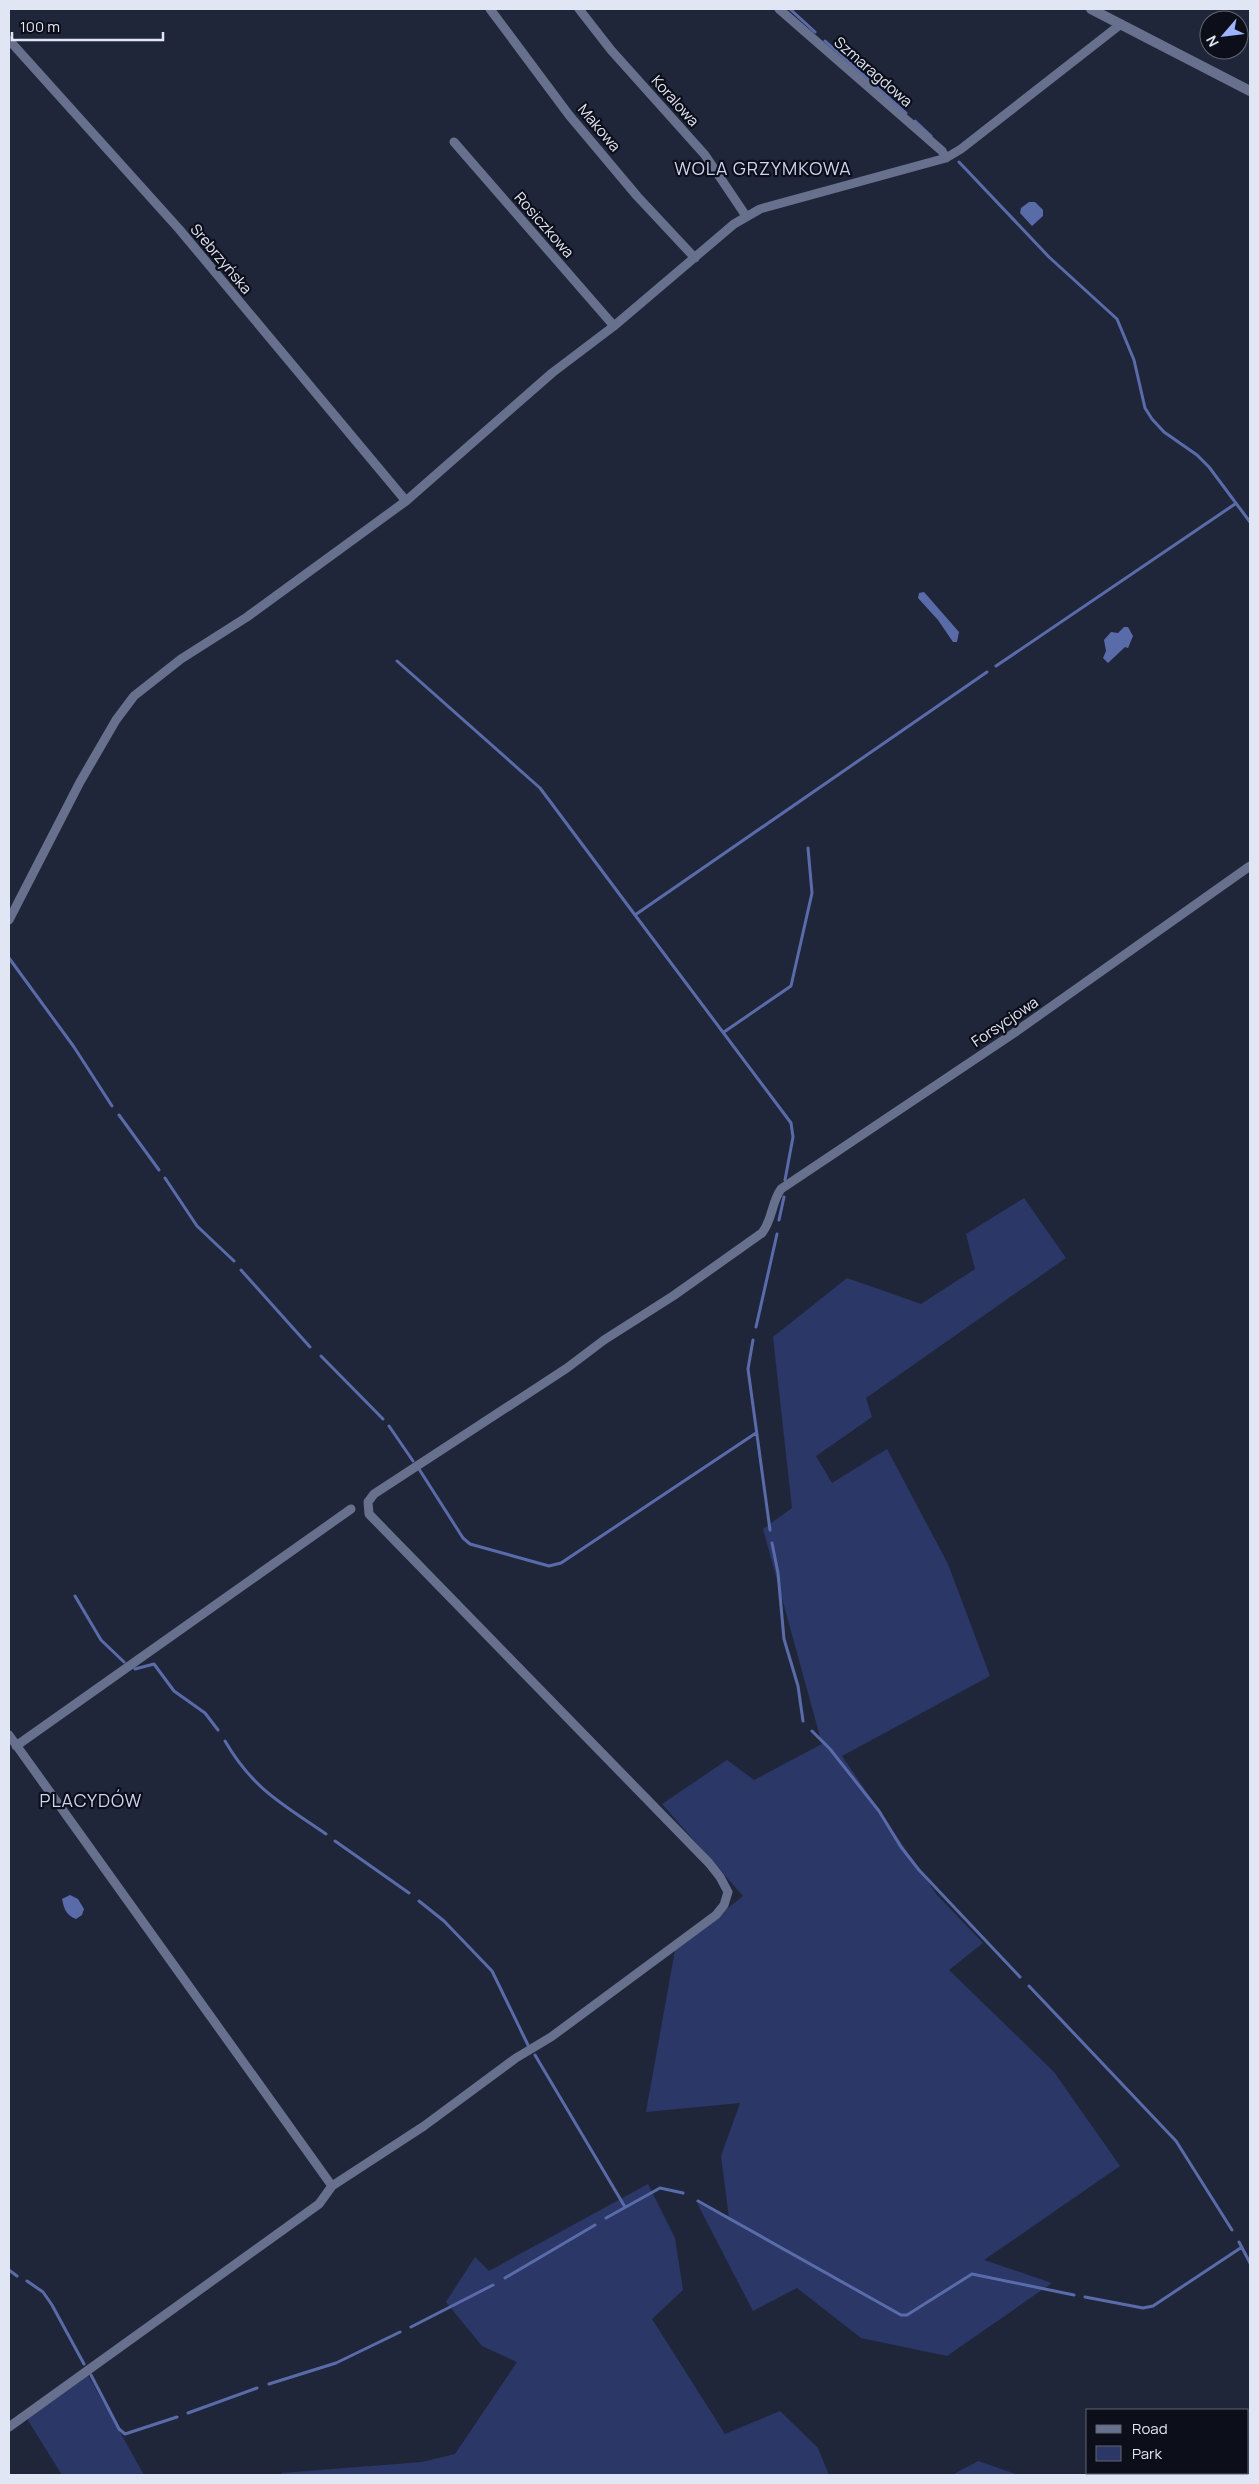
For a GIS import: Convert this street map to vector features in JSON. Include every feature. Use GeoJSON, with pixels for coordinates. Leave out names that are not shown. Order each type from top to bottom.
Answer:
{"type":"FeatureCollection","features":[{"type":"Feature","properties":{"kind":"street","name":"Makowa"},"geometry":{"type":"LineString","coordinates":[[490,9],[569,115],[637,196],[695,258]]}},
{"type":"Feature","properties":{"kind":"street","name":"Koralowa"},"geometry":{"type":"LineString","coordinates":[[579,9],[618,57],[705,155],[746,216]]}},
{"type":"Feature","properties":{"kind":"street","name":"Szmaragdowa"},"geometry":{"type":"LineString","coordinates":[[779,9],[942,151],[946,158]]}},
{"type":"Feature","properties":{"kind":"street"},"geometry":{"type":"LineString","coordinates":[[1091,9],[1250,90]]}},
{"type":"Feature","properties":{"kind":"street"},"geometry":{"type":"LineString","coordinates":[[9,920],[80,782],[116,720],[134,696],[181,659],[247,617],[406,501],[552,373],[614,326],[746,216],[760,209],[820,191],[946,158],[984,132],[1121,24]]}},
{"type":"Feature","properties":{"kind":"street","name":"Srebrzyńska"},"geometry":{"type":"LineString","coordinates":[[9,40],[179,229],[406,501]]}},
{"type":"Feature","properties":{"kind":"street","name":"Rosiczkowa"},"geometry":{"type":"LineString","coordinates":[[454,142],[614,326]]}},
{"type":"Feature","properties":{"kind":"street","name":"Forsycjowa"},"geometry":{"type":"LineString","coordinates":[[332,2186],[424,2126],[516,2058],[551,2038],[661,1957],[716,1915],[724,1905],[728,1892],[720,1876],[658,1808],[369,1514],[368,1502],[374,1494],[567,1368],[604,1340],[673,1296],[762,1233],[772,1217],[774,1198],[781,1189],[799,1176],[1014,1033],[1250,866]]}},
{"type":"Feature","properties":{"kind":"street"},"geometry":{"type":"LineString","coordinates":[[16,1746],[351,1509]]}},
{"type":"Feature","properties":{"kind":"street"},"geometry":{"type":"LineString","coordinates":[[9,1735],[332,2186],[319,2204],[9,2427]]}},
{"type":"Feature","properties":{"kind":"green space"},"geometry":{"type":"Polygon","coordinates":[[[1024,1198],[1066,1258],[866,1398],[872,1417],[816,1456],[832,1483],[887,1449],[948,1564],[990,1676],[842,1756],[937,1895],[983,1943],[949,1970],[1054,2072],[1120,2166],[984,2260],[1052,2283],[947,2356],[861,2338],[797,2288],[753,2311],[697,2203],[729,2218],[721,2156],[740,2103],[646,2112],[675,1950],[743,1896],[662,1804],[727,1760],[754,1780],[822,1744],[763,1529],[792,1508],[773,1337],[847,1278],[921,1304],[975,1269],[966,1234],[1024,1198]]]}},
{"type":"Feature","properties":{"kind":"green space"},"geometry":{"type":"Polygon","coordinates":[[[648,2184],[675,2238],[683,2290],[652,2319],[725,2434],[780,2411],[818,2448],[829,2475],[282,2475],[281,2473],[422,2462],[455,2454],[517,2362],[482,2346],[446,2302],[475,2257],[489,2271],[648,2184]]]}},
{"type":"Feature","properties":{"kind":"green space"},"geometry":{"type":"Polygon","coordinates":[[[84,2368],[144,2475],[62,2475],[24,2414],[84,2368]]]}},
{"type":"Feature","properties":{"kind":"green space"},"geometry":{"type":"Polygon","coordinates":[[[978,2461],[1019,2475],[952,2475],[978,2461]]]}},
{"type":"Feature","properties":{"kind":"shaded area"},"geometry":{"type":"Polygon","coordinates":[[[1029,202],[1035,202],[1043,210],[1043,216],[1032,226],[1020,213],[1021,208],[1029,202]]]}},
{"type":"Feature","properties":{"kind":"shaded area"},"geometry":{"type":"Polygon","coordinates":[[[924,592],[959,632],[957,642],[953,642],[938,620],[918,598],[919,593],[924,592]]]}},
{"type":"Feature","properties":{"kind":"shaded area"},"geometry":{"type":"Polygon","coordinates":[[[1124,627],[1128,627],[1133,636],[1128,648],[1125,647],[1108,663],[1103,658],[1106,651],[1104,640],[1111,632],[1118,633],[1124,627]]]}},
{"type":"Feature","properties":{"kind":"shaded area"},"geometry":{"type":"Polygon","coordinates":[[[70,1895],[78,1899],[84,1909],[82,1915],[76,1919],[68,1914],[62,1899],[70,1895]]]}},
{"type":"Feature","properties":{"kind":"waterway"},"geometry":{"type":"LineString","coordinates":[[790,9],[815,32]]}},
{"type":"Feature","properties":{"kind":"waterway"},"geometry":{"type":"LineString","coordinates":[[825,41],[906,113]]}},
{"type":"Feature","properties":{"kind":"waterway"},"geometry":{"type":"LineString","coordinates":[[915,121],[931,136]]}},
{"type":"Feature","properties":{"kind":"waterway"},"geometry":{"type":"LineString","coordinates":[[959,162],[1049,257],[1117,319],[1134,360],[1145,408],[1152,419],[1164,432],[1197,455],[1209,467],[1250,522]]}},
{"type":"Feature","properties":{"kind":"waterway"},"geometry":{"type":"LineString","coordinates":[[996,666],[1235,504]]}},
{"type":"Feature","properties":{"kind":"waterway"},"geometry":{"type":"LineString","coordinates":[[397,661],[540,788],[635,915],[987,672]]}},
{"type":"Feature","properties":{"kind":"waterway"},"geometry":{"type":"LineString","coordinates":[[724,1032],[791,986],[812,893],[808,848]]}},
{"type":"Feature","properties":{"kind":"waterway"},"geometry":{"type":"LineString","coordinates":[[635,915],[791,1123],[793,1137],[785,1180]]}},
{"type":"Feature","properties":{"kind":"waterway"},"geometry":{"type":"LineString","coordinates":[[9,958],[74,1047],[112,1106]]}},
{"type":"Feature","properties":{"kind":"waterway"},"geometry":{"type":"LineString","coordinates":[[119,1115],[159,1170]]}},
{"type":"Feature","properties":{"kind":"waterway"},"geometry":{"type":"LineString","coordinates":[[165,1178],[197,1226],[234,1261]]}},
{"type":"Feature","properties":{"kind":"waterway"},"geometry":{"type":"LineString","coordinates":[[779,1220],[784,1197]]}},
{"type":"Feature","properties":{"kind":"waterway"},"geometry":{"type":"LineString","coordinates":[[756,1327],[777,1234]]}},
{"type":"Feature","properties":{"kind":"waterway"},"geometry":{"type":"LineString","coordinates":[[241,1270],[310,1347]]}},
{"type":"Feature","properties":{"kind":"waterway"},"geometry":{"type":"LineString","coordinates":[[753,1340],[748,1369],[770,1530]]}},
{"type":"Feature","properties":{"kind":"waterway"},"geometry":{"type":"LineString","coordinates":[[321,1356],[383,1419]]}},
{"type":"Feature","properties":{"kind":"waterway"},"geometry":{"type":"LineString","coordinates":[[389,1426],[413,1461]]}},
{"type":"Feature","properties":{"kind":"waterway"},"geometry":{"type":"LineString","coordinates":[[419,1469],[463,1538],[470,1544],[549,1566],[561,1563],[756,1433]]}},
{"type":"Feature","properties":{"kind":"waterway"},"geometry":{"type":"LineString","coordinates":[[772,1543],[778,1573],[784,1639],[798,1686],[803,1721]]}},
{"type":"Feature","properties":{"kind":"waterway"},"geometry":{"type":"LineString","coordinates":[[75,1596],[101,1640],[124,1662]]}},
{"type":"Feature","properties":{"kind":"waterway"},"geometry":{"type":"LineString","coordinates":[[135,1669],[154,1664],[174,1691],[205,1713],[218,1730]]}},
{"type":"Feature","properties":{"kind":"waterway"},"geometry":{"type":"LineString","coordinates":[[812,1731],[830,1749],[879,1811],[901,1847],[919,1870],[1020,1977]]}},
{"type":"Feature","properties":{"kind":"waterway"},"geometry":{"type":"LineString","coordinates":[[225,1741],[236,1758],[257,1783],[282,1804],[326,1834]]}},
{"type":"Feature","properties":{"kind":"waterway"},"geometry":{"type":"LineString","coordinates":[[335,1841],[409,1893]]}},
{"type":"Feature","properties":{"kind":"waterway"},"geometry":{"type":"LineString","coordinates":[[419,1901],[444,1921],[492,1971],[528,2045]]}},
{"type":"Feature","properties":{"kind":"waterway"},"geometry":{"type":"LineString","coordinates":[[1029,1986],[1176,2141],[1232,2230]]}},
{"type":"Feature","properties":{"kind":"waterway"},"geometry":{"type":"LineString","coordinates":[[535,2055],[625,2207]]}},
{"type":"Feature","properties":{"kind":"waterway"},"geometry":{"type":"LineString","coordinates":[[606,2218],[660,2188],[683,2193]]}},
{"type":"Feature","properties":{"kind":"waterway"},"geometry":{"type":"LineString","coordinates":[[698,2201],[901,2315],[907,2315],[972,2274],[1074,2295]]}},
{"type":"Feature","properties":{"kind":"waterway"},"geometry":{"type":"LineString","coordinates":[[505,2278],[595,2225]]}},
{"type":"Feature","properties":{"kind":"waterway"},"geometry":{"type":"LineString","coordinates":[[1239,2242],[1250,2263]]}},
{"type":"Feature","properties":{"kind":"waterway"},"geometry":{"type":"LineString","coordinates":[[1085,2297],[1143,2308],[1153,2306],[1242,2247]]}},
{"type":"Feature","properties":{"kind":"waterway"},"geometry":{"type":"LineString","coordinates":[[9,2270],[17,2276]]}},
{"type":"Feature","properties":{"kind":"waterway"},"geometry":{"type":"LineString","coordinates":[[27,2281],[43,2292],[52,2305],[84,2364]]}},
{"type":"Feature","properties":{"kind":"waterway"},"geometry":{"type":"LineString","coordinates":[[411,2327],[493,2285]]}},
{"type":"Feature","properties":{"kind":"waterway"},"geometry":{"type":"LineString","coordinates":[[269,2384],[336,2363],[400,2332]]}},
{"type":"Feature","properties":{"kind":"waterway"},"geometry":{"type":"LineString","coordinates":[[91,2375],[119,2429],[125,2434],[177,2417]]}},
{"type":"Feature","properties":{"kind":"waterway"},"geometry":{"type":"LineString","coordinates":[[188,2413],[257,2388]]}},
{"type":"Feature","properties":{"kind":"district","name":"WOLA GRZYMKOWA"},"geometry":{"type":"Point","coordinates":[763,169]}},
{"type":"Feature","properties":{"kind":"district","name":"PLACYDÓW"},"geometry":{"type":"Point","coordinates":[91,1801]}}]}
